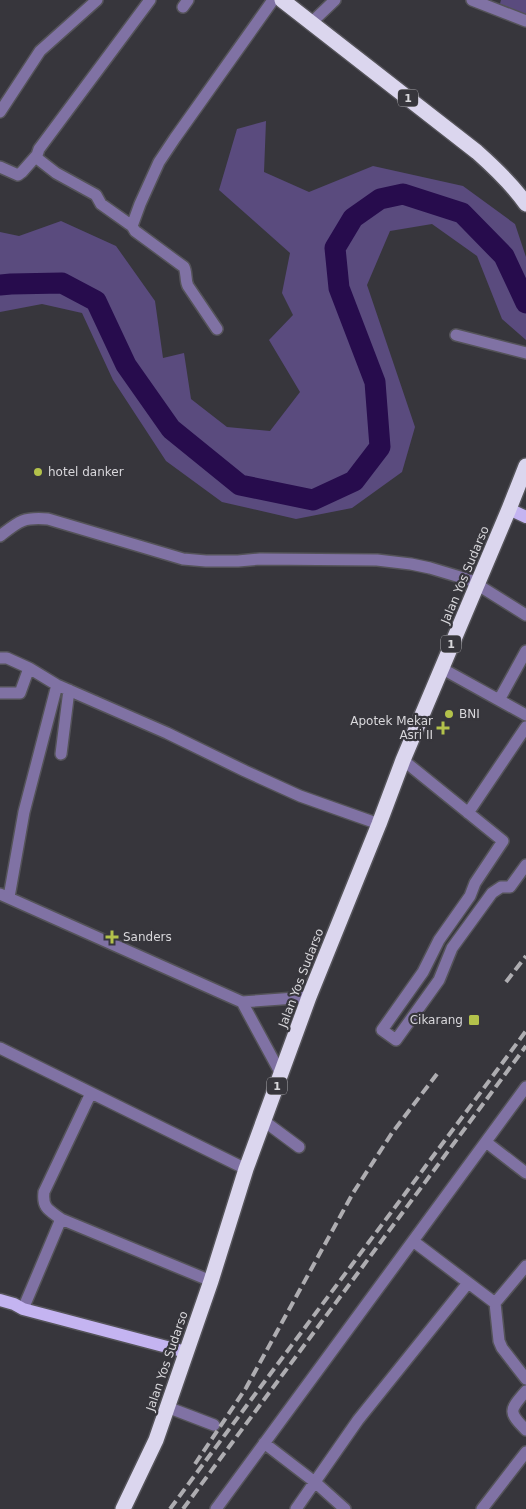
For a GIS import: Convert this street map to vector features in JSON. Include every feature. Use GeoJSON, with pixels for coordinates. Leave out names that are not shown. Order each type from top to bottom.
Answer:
{"type":"FeatureCollection","features":[{"type":"Feature","properties":{"kind":"highway","name":"1"},"geometry":{"type":"LineString","coordinates":[[282,0],[477,152],[514,186],[526,204]]}},
{"type":"Feature","properties":{"kind":"highway","name":"Jalan Yos Sudarso"},"geometry":{"type":"LineString","coordinates":[[123,1509],[156,1440],[211,1281],[246,1169],[309,997],[403,760],[526,466]]}},
{"type":"Feature","properties":{"kind":"main road"},"geometry":{"type":"LineString","coordinates":[[509,509],[526,516]]}},
{"type":"Feature","properties":{"kind":"main road"},"geometry":{"type":"LineString","coordinates":[[0,1300],[23,1309],[186,1352]]}},
{"type":"Feature","properties":{"kind":"main road"},"geometry":{"type":"LineString","coordinates":[[0,1307],[11,1310],[23,1309]]}},
{"type":"Feature","properties":{"kind":"street"},"geometry":{"type":"LineString","coordinates":[[0,112],[40,51],[97,0]]}},
{"type":"Feature","properties":{"kind":"street"},"geometry":{"type":"LineString","coordinates":[[0,167],[18,175],[22,172],[37,155],[44,142],[150,0]]}},
{"type":"Feature","properties":{"kind":"street"},"geometry":{"type":"LineString","coordinates":[[132,226],[159,162],[273,0]]}},
{"type":"Feature","properties":{"kind":"street"},"geometry":{"type":"LineString","coordinates":[[312,23],[335,0]]}},
{"type":"Feature","properties":{"kind":"street"},"geometry":{"type":"LineString","coordinates":[[472,0],[526,21]]}},
{"type":"Feature","properties":{"kind":"street"},"geometry":{"type":"LineString","coordinates":[[37,155],[38,159],[56,173],[96,195],[101,204],[184,267],[188,286],[217,329]]}},
{"type":"Feature","properties":{"kind":"street"},"geometry":{"type":"LineString","coordinates":[[456,335],[526,353]]}},
{"type":"Feature","properties":{"kind":"street"},"geometry":{"type":"LineString","coordinates":[[0,536],[22,520],[32,518],[48,519],[183,559],[206,562],[260,559],[394,562],[430,568],[462,577],[526,614]]}},
{"type":"Feature","properties":{"kind":"street"},"geometry":{"type":"LineString","coordinates":[[499,700],[526,651]]}},
{"type":"Feature","properties":{"kind":"street"},"geometry":{"type":"LineString","coordinates":[[0,658],[7,658],[29,668],[57,685],[167,733],[300,796],[379,824]]}},
{"type":"Feature","properties":{"kind":"street"},"geometry":{"type":"LineString","coordinates":[[0,693],[20,692],[29,668]]}},
{"type":"Feature","properties":{"kind":"street"},"geometry":{"type":"LineString","coordinates":[[441,668],[526,714]]}},
{"type":"Feature","properties":{"kind":"street"},"geometry":{"type":"LineString","coordinates":[[57,685],[4,895],[242,1002],[309,997]]}},
{"type":"Feature","properties":{"kind":"street"},"geometry":{"type":"LineString","coordinates":[[61,754],[69,690]]}},
{"type":"Feature","properties":{"kind":"street"},"geometry":{"type":"LineString","coordinates":[[468,813],[526,727]]}},
{"type":"Feature","properties":{"kind":"street"},"geometry":{"type":"LineString","coordinates":[[403,760],[503,841],[475,883],[470,896],[439,940],[424,972],[382,1030],[396,1040],[439,980],[452,948],[492,893],[501,887],[510,887],[526,865]]}},
{"type":"Feature","properties":{"kind":"street"},"geometry":{"type":"LineString","coordinates":[[470,896],[483,906]]}},
{"type":"Feature","properties":{"kind":"street"},"geometry":{"type":"LineString","coordinates":[[242,1002],[281,1074]]}},
{"type":"Feature","properties":{"kind":"street"},"geometry":{"type":"LineString","coordinates":[[0,1048],[246,1169]]}},
{"type":"Feature","properties":{"kind":"street"},"geometry":{"type":"LineString","coordinates":[[216,1509],[526,1087]]}},
{"type":"Feature","properties":{"kind":"street"},"geometry":{"type":"LineString","coordinates":[[91,1093],[44,1192],[46,1208],[60,1219],[211,1281]]}},
{"type":"Feature","properties":{"kind":"street"},"geometry":{"type":"LineString","coordinates":[[264,1121],[299,1147]]}},
{"type":"Feature","properties":{"kind":"street"},"geometry":{"type":"LineString","coordinates":[[486,1142],[526,1173]]}},
{"type":"Feature","properties":{"kind":"street"},"geometry":{"type":"LineString","coordinates":[[23,1309],[60,1219]]}},
{"type":"Feature","properties":{"kind":"street"},"geometry":{"type":"LineString","coordinates":[[413,1241],[495,1303]]}},
{"type":"Feature","properties":{"kind":"street"},"geometry":{"type":"LineString","coordinates":[[526,1266],[495,1303],[499,1341],[502,1348],[526,1379]]}},
{"type":"Feature","properties":{"kind":"street"},"geometry":{"type":"LineString","coordinates":[[296,1509],[316,1483],[358,1420],[468,1283]]}},
{"type":"Feature","properties":{"kind":"street"},"geometry":{"type":"LineString","coordinates":[[526,1391],[512,1409],[512,1414],[526,1430]]}},
{"type":"Feature","properties":{"kind":"street"},"geometry":{"type":"LineString","coordinates":[[167,1407],[214,1424]]}},
{"type":"Feature","properties":{"kind":"street"},"geometry":{"type":"LineString","coordinates":[[264,1443],[316,1483],[345,1509]]}},
{"type":"Feature","properties":{"kind":"street"},"geometry":{"type":"LineString","coordinates":[[482,1509],[526,1452]]}},
{"type":"Feature","properties":{"kind":"shaded area"},"geometry":{"type":"Polygon","coordinates":[[[501,0],[526,0],[526,15],[499,7],[501,0]]]}},
{"type":"Feature","properties":{"kind":"shaded area"},"geometry":{"type":"Polygon","coordinates":[[[266,121],[264,172],[309,192],[373,166],[463,186],[515,224],[526,257],[526,340],[502,319],[477,256],[432,224],[390,231],[367,285],[415,427],[402,472],[352,508],[296,519],[222,502],[166,461],[113,380],[82,313],[42,304],[0,312],[0,232],[19,236],[61,221],[116,246],[155,301],[163,358],[184,353],[191,399],[227,427],[270,431],[300,392],[269,340],[293,315],[282,293],[290,253],[219,190],[237,129],[266,121]]]}},
{"type":"Feature","properties":{"kind":"waterway"},"geometry":{"type":"LineString","coordinates":[[0,285],[62,283],[96,301],[126,365],[171,429],[240,485],[313,500],[354,481],[380,447],[375,382],[339,288],[335,248],[353,218],[380,199],[403,194],[462,213],[504,256],[526,303]]}},
{"type":"Feature","properties":{"kind":"railway"},"geometry":{"type":"LineString","coordinates":[[506,982],[526,956]]}},
{"type":"Feature","properties":{"kind":"railway"},"geometry":{"type":"LineString","coordinates":[[170,1509],[526,1031]]}},
{"type":"Feature","properties":{"kind":"railway"},"geometry":{"type":"LineString","coordinates":[[183,1509],[526,1046]]}},
{"type":"Feature","properties":{"kind":"railway"},"geometry":{"type":"LineString","coordinates":[[195,1464],[246,1388],[353,1193],[392,1133],[437,1074]]}},
{"type":"Feature","properties":{"kind":"place","name":"hotel danker"},"geometry":{"type":"Point","coordinates":[38,472]}},
{"type":"Feature","properties":{"kind":"place","name":"BNI"},"geometry":{"type":"Point","coordinates":[449,714]}},
{"type":"Feature","properties":{"kind":"place","name":"Apotek Mekar Asri II"},"geometry":{"type":"Point","coordinates":[443,728]}},
{"type":"Feature","properties":{"kind":"place","name":"Sanders"},"geometry":{"type":"Point","coordinates":[112,937]}},
{"type":"Feature","properties":{"kind":"place","name":"Cikarang"},"geometry":{"type":"Point","coordinates":[474,1020]}}]}
